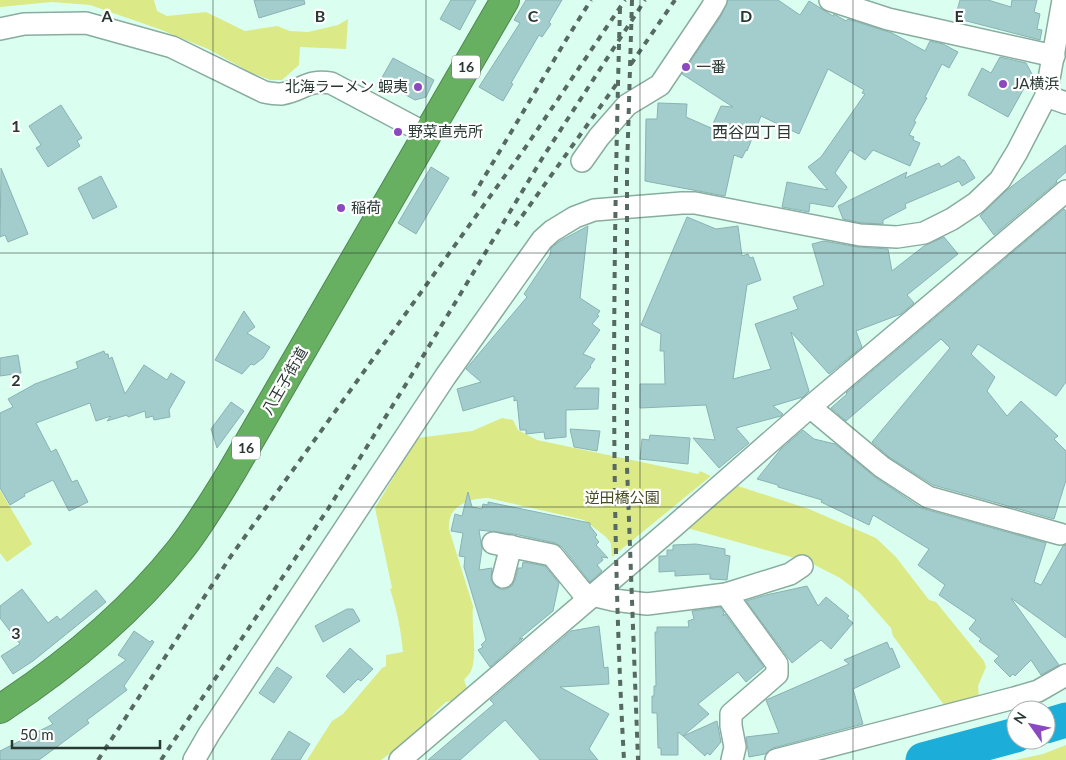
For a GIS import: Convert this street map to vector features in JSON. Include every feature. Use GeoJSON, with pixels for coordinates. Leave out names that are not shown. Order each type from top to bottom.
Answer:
{"type":"FeatureCollection","features":[{"type":"Feature","properties":{"kind":"highway","name":"八王子街道"},"geometry":{"type":"LineString","coordinates":[[0,709],[92,642],[146,590],[180,550],[231,474],[505,0]]}},
{"type":"Feature","properties":{"kind":"street"},"geometry":{"type":"LineString","coordinates":[[582,160],[627,105],[660,85],[716,0]]}},
{"type":"Feature","properties":{"kind":"street"},"geometry":{"type":"LineString","coordinates":[[830,0],[888,19],[1054,56]]}},
{"type":"Feature","properties":{"kind":"street"},"geometry":{"type":"LineString","coordinates":[[194,760],[445,377],[542,240],[552,231],[574,217],[594,210],[695,203],[860,234],[897,237],[924,233],[952,219],[976,203],[1000,180],[1056,99],[1054,56],[1063,0]]}},
{"type":"Feature","properties":{"kind":"street"},"geometry":{"type":"LineString","coordinates":[[0,29],[24,24],[86,23],[172,47],[264,92],[280,94],[309,83],[320,81],[331,83],[427,134]]}},
{"type":"Feature","properties":{"kind":"street"},"geometry":{"type":"LineString","coordinates":[[400,760],[727,481],[810,407],[1066,191]]}},
{"type":"Feature","properties":{"kind":"street"},"geometry":{"type":"LineString","coordinates":[[810,407],[882,467],[928,497],[1060,534]]}},
{"type":"Feature","properties":{"kind":"street"},"geometry":{"type":"LineString","coordinates":[[503,576],[502,545],[552,555],[590,597],[647,604],[726,594],[790,574],[802,566]]}},
{"type":"Feature","properties":{"kind":"street"},"geometry":{"type":"LineString","coordinates":[[726,594],[777,664],[777,674],[731,714],[735,747],[732,760]]}},
{"type":"Feature","properties":{"kind":"street"},"geometry":{"type":"LineString","coordinates":[[776,760],[1038,691],[1066,675]]}},
{"type":"Feature","properties":{"kind":"green space"},"geometry":{"type":"Polygon","coordinates":[[[0,0],[154,0],[157,11],[167,16],[206,12],[245,31],[277,26],[290,31],[308,32],[338,25],[348,19],[346,49],[300,47],[299,65],[282,80],[270,80],[250,72],[208,49],[159,29],[90,5],[52,2],[0,7],[0,0]]]}},
{"type":"Feature","properties":{"kind":"green space","name":"逆田橋公園"},"geometry":{"type":"Polygon","coordinates":[[[502,418],[513,420],[518,430],[537,440],[698,474],[700,471],[711,476],[612,557],[611,543],[584,520],[488,498],[467,502],[455,509],[449,521],[449,529],[473,606],[474,657],[471,671],[464,680],[468,691],[455,700],[446,702],[434,713],[426,727],[381,760],[307,760],[332,721],[343,714],[382,668],[386,666],[386,655],[403,652],[375,508],[417,438],[472,431],[502,418]]]}},
{"type":"Feature","properties":{"kind":"green space","name":"逆田橋公園"},"geometry":{"type":"Polygon","coordinates":[[[732,484],[809,509],[876,538],[896,557],[929,600],[936,602],[984,661],[986,667],[978,686],[979,698],[947,709],[893,636],[891,628],[860,593],[840,578],[809,562],[680,526],[732,484]]]}},
{"type":"Feature","properties":{"kind":"green space"},"geometry":{"type":"Polygon","coordinates":[[[0,490],[32,544],[7,562],[0,553],[0,490]]]}},
{"type":"Feature","properties":{"kind":"green space"},"geometry":{"type":"Polygon","coordinates":[[[1066,745],[1066,760],[1015,760],[1043,754],[1066,745]]]}},
{"type":"Feature","properties":{"kind":"building"},"geometry":{"type":"Polygon","coordinates":[[[254,0],[304,0],[305,4],[259,18],[254,0]]]}},
{"type":"Feature","properties":{"kind":"building"},"geometry":{"type":"Polygon","coordinates":[[[451,0],[476,0],[460,30],[440,19],[451,0]]]}},
{"type":"Feature","properties":{"kind":"building"},"geometry":{"type":"Polygon","coordinates":[[[526,0],[562,0],[549,22],[551,24],[542,37],[539,35],[511,83],[513,84],[503,101],[479,87],[520,23],[514,20],[526,0]]]}},
{"type":"Feature","properties":{"kind":"building"},"geometry":{"type":"Polygon","coordinates":[[[728,0],[778,0],[800,15],[809,1],[833,16],[834,14],[846,21],[848,19],[892,33],[925,51],[930,41],[943,44],[958,52],[949,68],[942,64],[925,97],[927,98],[914,121],[916,122],[909,135],[914,137],[913,140],[920,143],[910,166],[873,150],[865,160],[850,150],[835,173],[847,187],[833,207],[810,203],[809,212],[782,207],[787,182],[828,190],[808,167],[821,157],[865,94],[862,93],[864,90],[828,69],[799,134],[761,116],[747,151],[742,158],[734,155],[725,196],[645,181],[646,119],[657,119],[658,103],[687,104],[686,117],[711,128],[721,106],[733,107],[682,74],[721,16],[728,0]]]}},
{"type":"Feature","properties":{"kind":"building"},"geometry":{"type":"Polygon","coordinates":[[[960,0],[988,0],[1011,7],[1012,0],[1037,0],[1034,12],[1040,14],[1037,29],[1042,30],[1040,40],[955,18],[960,0]]]}},
{"type":"Feature","properties":{"kind":"building"},"geometry":{"type":"Polygon","coordinates":[[[1000,57],[1026,63],[1032,74],[1008,117],[968,95],[982,68],[991,73],[1000,57]]]}},
{"type":"Feature","properties":{"kind":"building"},"geometry":{"type":"Polygon","coordinates":[[[393,58],[434,80],[426,97],[415,100],[380,81],[393,58]]]}},
{"type":"Feature","properties":{"kind":"building"},"geometry":{"type":"Polygon","coordinates":[[[61,105],[82,138],[77,141],[80,146],[48,167],[36,148],[41,145],[29,126],[61,105]]]}},
{"type":"Feature","properties":{"kind":"building"},"geometry":{"type":"Polygon","coordinates":[[[1066,145],[1066,172],[1057,182],[994,235],[980,216],[1007,190],[1066,145]]]}},
{"type":"Feature","properties":{"kind":"building"},"geometry":{"type":"Polygon","coordinates":[[[959,156],[964,160],[975,178],[962,186],[959,181],[905,204],[906,208],[883,220],[883,224],[862,223],[843,219],[838,206],[907,172],[905,178],[939,163],[941,167],[959,156]]]}},
{"type":"Feature","properties":{"kind":"building"},"geometry":{"type":"Polygon","coordinates":[[[431,167],[449,178],[416,234],[398,223],[431,167]]]}},
{"type":"Feature","properties":{"kind":"building"},"geometry":{"type":"Polygon","coordinates":[[[1,168],[28,234],[8,242],[5,235],[0,237],[1,168]]]}},
{"type":"Feature","properties":{"kind":"building"},"geometry":{"type":"Polygon","coordinates":[[[101,176],[117,207],[93,219],[78,188],[101,176]]]}},
{"type":"Feature","properties":{"kind":"building"},"geometry":{"type":"Polygon","coordinates":[[[1064,209],[1066,211],[1066,382],[1056,396],[978,344],[971,354],[995,377],[987,391],[1007,416],[1021,401],[1058,436],[1054,439],[1066,451],[1066,480],[1054,519],[933,485],[889,457],[872,442],[950,348],[941,339],[846,421],[831,408],[846,393],[1064,209]]]}},
{"type":"Feature","properties":{"kind":"building"},"geometry":{"type":"Polygon","coordinates":[[[687,217],[716,229],[738,226],[742,256],[748,254],[750,258],[753,257],[761,280],[747,285],[733,379],[771,369],[755,324],[798,309],[793,297],[824,285],[812,244],[824,241],[858,247],[888,249],[892,271],[924,246],[944,237],[958,254],[907,295],[914,303],[901,314],[856,331],[862,347],[829,374],[791,332],[809,391],[803,397],[773,406],[783,414],[781,416],[736,428],[749,443],[719,468],[693,438],[715,440],[706,405],[640,408],[640,384],[665,384],[664,351],[660,351],[661,334],[641,325],[687,217]]]}},
{"type":"Feature","properties":{"kind":"building"},"geometry":{"type":"Polygon","coordinates":[[[588,226],[580,298],[600,311],[597,315],[599,316],[592,324],[600,330],[583,354],[595,359],[574,388],[599,388],[598,409],[566,410],[566,437],[545,439],[544,432],[526,434],[526,430],[520,430],[517,400],[514,401],[514,396],[463,411],[457,389],[481,382],[466,369],[527,297],[524,294],[550,255],[551,248],[588,226]]]}},
{"type":"Feature","properties":{"kind":"building"},"geometry":{"type":"Polygon","coordinates":[[[244,311],[255,327],[247,333],[270,347],[263,358],[254,365],[251,364],[242,374],[215,360],[244,311]]]}},
{"type":"Feature","properties":{"kind":"building"},"geometry":{"type":"Polygon","coordinates":[[[104,351],[105,354],[108,354],[109,359],[112,357],[125,394],[144,365],[167,380],[171,373],[185,382],[169,410],[170,417],[154,420],[153,416],[146,418],[145,411],[128,417],[127,415],[107,421],[111,416],[96,421],[90,403],[36,423],[51,452],[56,449],[72,482],[77,480],[88,502],[69,511],[53,480],[24,494],[25,496],[10,505],[0,488],[0,413],[13,407],[8,399],[35,384],[78,368],[76,362],[104,351]]]}},
{"type":"Feature","properties":{"kind":"building"},"geometry":{"type":"Polygon","coordinates":[[[18,355],[21,373],[0,376],[0,358],[18,355]]]}},
{"type":"Feature","properties":{"kind":"building"},"geometry":{"type":"Polygon","coordinates":[[[231,402],[244,411],[217,448],[211,429],[231,402]]]}},
{"type":"Feature","properties":{"kind":"building"},"geometry":{"type":"Polygon","coordinates":[[[570,429],[600,431],[597,451],[574,447],[570,429]]]}},
{"type":"Feature","properties":{"kind":"building"},"geometry":{"type":"Polygon","coordinates":[[[803,430],[814,439],[835,444],[875,477],[921,508],[1046,543],[1034,582],[1041,585],[1063,546],[1066,545],[1066,638],[1011,598],[1059,665],[1041,675],[1031,660],[1015,676],[1013,674],[1010,677],[994,661],[999,656],[979,641],[981,639],[969,629],[976,620],[939,595],[945,585],[918,565],[929,549],[873,515],[869,525],[821,502],[822,500],[757,479],[781,449],[803,430]]]}},
{"type":"Feature","properties":{"kind":"building"},"geometry":{"type":"Polygon","coordinates":[[[650,435],[690,438],[688,464],[640,459],[642,439],[649,440],[650,435]]]}},
{"type":"Feature","properties":{"kind":"building"},"geometry":{"type":"Polygon","coordinates":[[[468,492],[472,507],[482,509],[483,504],[488,505],[488,502],[590,523],[599,542],[596,545],[608,558],[601,557],[603,560],[597,565],[602,571],[590,582],[562,547],[555,543],[514,534],[479,530],[482,549],[479,570],[492,568],[491,580],[495,586],[500,589],[506,589],[512,586],[518,568],[522,568],[523,562],[545,566],[559,583],[553,611],[519,639],[523,638],[490,667],[478,650],[483,647],[481,645],[486,640],[464,567],[465,557],[459,556],[463,533],[451,531],[455,514],[462,516],[468,492]]]}},
{"type":"Feature","properties":{"kind":"building"},"geometry":{"type":"Polygon","coordinates":[[[696,544],[725,549],[725,555],[730,556],[727,580],[710,579],[710,574],[675,576],[675,571],[659,572],[659,556],[667,556],[667,550],[673,550],[673,545],[696,544]]]}},
{"type":"Feature","properties":{"kind":"building"},"geometry":{"type":"Polygon","coordinates":[[[807,586],[818,606],[826,597],[849,616],[847,618],[853,623],[831,649],[821,640],[792,663],[746,601],[807,586]]]}},
{"type":"Feature","properties":{"kind":"building"},"geometry":{"type":"Polygon","coordinates":[[[22,589],[48,623],[57,616],[60,620],[96,590],[106,602],[33,661],[13,674],[1,656],[20,644],[0,618],[0,606],[22,589]]]}},
{"type":"Feature","properties":{"kind":"building"},"geometry":{"type":"Polygon","coordinates":[[[720,607],[724,612],[723,616],[725,614],[764,667],[746,682],[738,672],[698,704],[709,714],[683,736],[678,732],[678,755],[661,755],[661,748],[658,748],[657,713],[652,713],[652,696],[654,696],[654,686],[656,686],[655,632],[657,632],[657,627],[689,627],[688,621],[694,619],[692,611],[720,607]]]}},
{"type":"Feature","properties":{"kind":"building"},"geometry":{"type":"Polygon","coordinates":[[[347,609],[353,609],[360,621],[323,642],[315,626],[347,609]]]}},
{"type":"Feature","properties":{"kind":"building"},"geometry":{"type":"Polygon","coordinates":[[[599,626],[604,668],[608,667],[609,684],[560,687],[609,714],[589,749],[598,760],[540,760],[505,720],[460,760],[428,760],[494,704],[490,700],[571,631],[599,626]]]}},
{"type":"Feature","properties":{"kind":"building"},"geometry":{"type":"Polygon","coordinates":[[[134,631],[150,642],[152,640],[154,642],[124,686],[127,690],[87,720],[89,723],[39,760],[0,760],[0,751],[53,724],[48,718],[126,660],[118,655],[134,631]]]}},
{"type":"Feature","properties":{"kind":"building"},"geometry":{"type":"Polygon","coordinates":[[[887,642],[890,649],[892,648],[900,667],[853,689],[863,724],[773,748],[765,754],[749,757],[746,737],[779,733],[766,700],[849,664],[844,660],[887,642]]]}},
{"type":"Feature","properties":{"kind":"building"},"geometry":{"type":"Polygon","coordinates":[[[350,648],[373,669],[361,681],[358,679],[344,693],[326,676],[350,648]]]}},
{"type":"Feature","properties":{"kind":"building"},"geometry":{"type":"Polygon","coordinates":[[[277,667],[292,677],[274,703],[259,693],[277,667]]]}},
{"type":"Feature","properties":{"kind":"building"},"geometry":{"type":"Polygon","coordinates":[[[717,721],[721,742],[710,755],[707,753],[705,756],[683,736],[717,721]]]}},
{"type":"Feature","properties":{"kind":"building"},"geometry":{"type":"Polygon","coordinates":[[[289,731],[310,744],[300,760],[271,760],[289,731]]]}},
{"type":"Feature","properties":{"kind":"waterway"},"geometry":{"type":"LineString","coordinates":[[1056,723],[1066,720]]}},
{"type":"Feature","properties":{"kind":"waterway"},"geometry":{"type":"LineString","coordinates":[[923,760],[1006,738]]}},
{"type":"Feature","properties":{"kind":"railway"},"geometry":{"type":"LineString","coordinates":[[473,196],[591,0]]}},
{"type":"Feature","properties":{"kind":"railway"},"geometry":{"type":"LineString","coordinates":[[98,760],[231,556],[525,148],[625,0]]}},
{"type":"Feature","properties":{"kind":"railway"},"geometry":{"type":"LineString","coordinates":[[632,0],[627,170],[627,467],[638,760]]}},
{"type":"Feature","properties":{"kind":"railway"},"geometry":{"type":"LineString","coordinates":[[161,760],[328,509],[408,381],[543,157],[645,0]]}},
{"type":"Feature","properties":{"kind":"railway"},"geometry":{"type":"LineString","coordinates":[[631,64],[675,0]]}},
{"type":"Feature","properties":{"kind":"railway"},"geometry":{"type":"LineString","coordinates":[[620,8],[614,384],[616,572],[624,760]]}},
{"type":"Feature","properties":{"kind":"railway"},"geometry":{"type":"LineString","coordinates":[[515,226],[618,82]]}},
{"type":"Feature","properties":{"kind":"place","name":"一番"},"geometry":{"type":"Point","coordinates":[686,67]}},
{"type":"Feature","properties":{"kind":"place","name":"JA横浜"},"geometry":{"type":"Point","coordinates":[1003,84]}},
{"type":"Feature","properties":{"kind":"place","name":"北海ラーメン 蝦夷"},"geometry":{"type":"Point","coordinates":[418,87]}},
{"type":"Feature","properties":{"kind":"place","name":"野菜直売所"},"geometry":{"type":"Point","coordinates":[398,132]}},
{"type":"Feature","properties":{"kind":"place","name":"稲荷"},"geometry":{"type":"Point","coordinates":[341,208]}},
{"type":"Feature","properties":{"kind":"district","name":"西谷四丁目"},"geometry":{"type":"Point","coordinates":[752,132]}}]}
